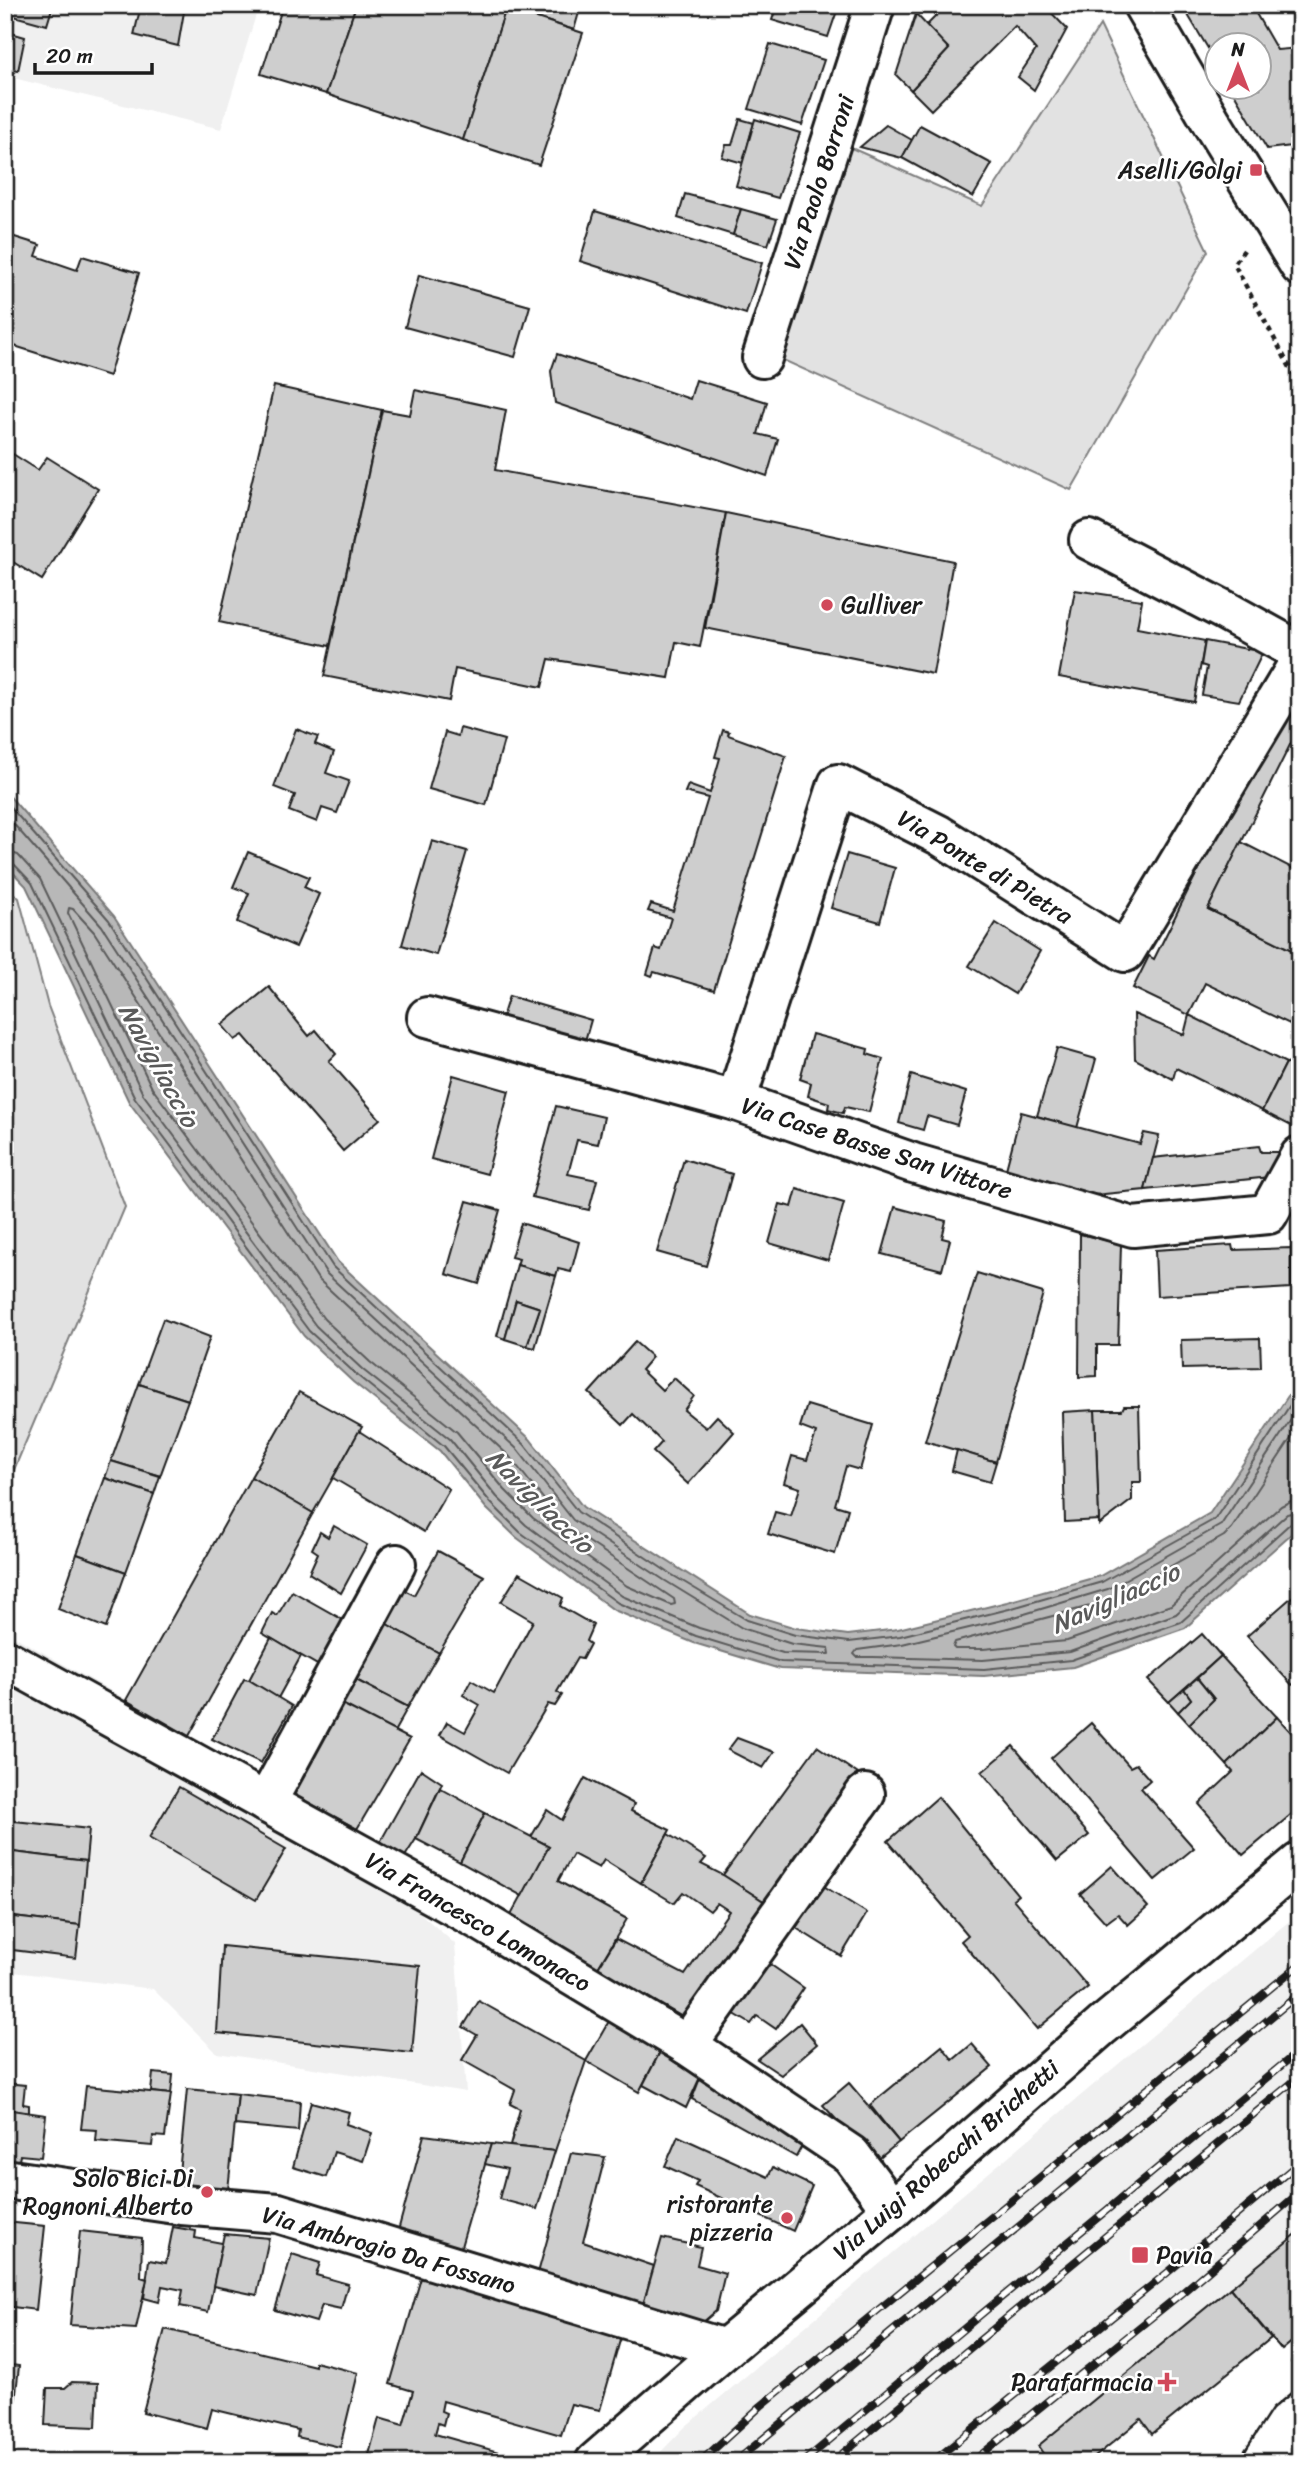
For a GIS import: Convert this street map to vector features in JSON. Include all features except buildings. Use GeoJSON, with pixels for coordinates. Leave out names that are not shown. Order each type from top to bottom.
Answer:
{"type":"FeatureCollection","features":[{"type":"Feature","properties":{"kind":"street","name":"Via Paolo Borroni"},"geometry":{"type":"LineString","coordinates":[[762,358],[875,5]]}},
{"type":"Feature","properties":{"kind":"street"},"geometry":{"type":"LineString","coordinates":[[1143,5],[1212,124],[1300,266]]}},
{"type":"Feature","properties":{"kind":"street"},"geometry":{"type":"LineString","coordinates":[[1089,540],[1300,652]]}},
{"type":"Feature","properties":{"kind":"street","name":"Via Ponte di Pietra"},"geometry":{"type":"LineString","coordinates":[[736,1101],[838,784],[939,835],[1125,952],[1300,661]]}},
{"type":"Feature","properties":{"kind":"street","name":"Via Case Basse San Vittore"},"geometry":{"type":"LineString","coordinates":[[427,1017],[736,1101],[913,1163],[1133,1227],[1268,1214],[1300,1156]]}},
{"type":"Feature","properties":{"kind":"street"},"geometry":{"type":"LineString","coordinates":[[266,1803],[396,1564]]}},
{"type":"Feature","properties":{"kind":"street","name":"Via Francesco Lomonaco"},"geometry":{"type":"LineString","coordinates":[[5,1659],[481,1921],[687,2045],[851,2155],[892,2210]]}},
{"type":"Feature","properties":{"kind":"street"},"geometry":{"type":"LineString","coordinates":[[687,2045],[865,1794]]}},
{"type":"Feature","properties":{"kind":"street","name":"Via Luigi Robecchi Brichetti"},"geometry":{"type":"LineString","coordinates":[[595,2462],[892,2210],[1101,2026],[1300,1862]]}},
{"type":"Feature","properties":{"kind":"street","name":"Via Ambrogio Da Fossano"},"geometry":{"type":"LineString","coordinates":[[5,2179],[182,2205],[278,2213],[725,2349]]}},
{"type":"Feature","properties":{"kind":"street"},"geometry":{"type":"LineString","coordinates":[[1262,2462],[1300,2434]]}},
{"type":"Feature","properties":{"kind":"lane"},"geometry":{"type":"LineString","coordinates":[[1252,2462],[1281,2417],[1300,2401]]}},
{"type":"Feature","properties":{"kind":"path"},"geometry":{"type":"LineString","coordinates":[[1248,244],[1234,264],[1300,386]]}},
{"type":"Feature","properties":{"kind":"path"},"geometry":{"type":"LineString","coordinates":[[1300,2358],[1292,2364],[1300,2374]]}},
{"type":"Feature","properties":{"kind":"shaded area"},"geometry":{"type":"Polygon","coordinates":[[[5,5],[259,5],[221,129],[5,76],[5,5]]]}},
{"type":"Feature","properties":{"kind":"shaded area"},"geometry":{"type":"Polygon","coordinates":[[[1100,25],[1208,251],[1071,490],[783,360],[840,143],[982,206],[1100,25]]]}},
{"type":"Feature","properties":{"kind":"shaded area"},"geometry":{"type":"Polygon","coordinates":[[[5,886],[19,898],[48,1006],[125,1207],[5,1491],[5,886]]]}},
{"type":"Feature","properties":{"kind":"shaded area"},"geometry":{"type":"Polygon","coordinates":[[[5,1631],[269,1780],[455,1944],[466,2092],[217,2053],[153,1989],[5,1971],[5,1631]]]}},
{"type":"Feature","properties":{"kind":"shaded area"},"geometry":{"type":"Polygon","coordinates":[[[1300,1912],[1300,2231],[1038,2446],[1046,2457],[1040,2462],[651,2462],[685,2427],[1300,1912]]]}},
{"type":"Feature","properties":{"kind":"water","name":"Navigliaccio"},"geometry":{"type":"Polygon","coordinates":[[[5,791],[114,916],[338,1262],[530,1439],[583,1507],[750,1614],[796,1628],[848,1635],[898,1629],[1100,1576],[1210,1513],[1300,1378],[1300,1523],[1185,1628],[1073,1667],[984,1676],[780,1669],[694,1643],[614,1610],[516,1537],[486,1508],[440,1451],[353,1382],[304,1336],[129,1102],[26,886],[5,864],[5,791]]]}},
{"type":"Feature","properties":{"kind":"railway"},"geometry":{"type":"LineString","coordinates":[[700,2462],[761,2406],[1300,1964]]}},
{"type":"Feature","properties":{"kind":"railway"},"geometry":{"type":"LineString","coordinates":[[735,2462],[1300,1993]]}},
{"type":"Feature","properties":{"kind":"railway"},"geometry":{"type":"LineString","coordinates":[[803,2462],[1300,2050]]}},
{"type":"Feature","properties":{"kind":"railway"},"geometry":{"type":"LineString","coordinates":[[832,2462],[1300,2076]]}},
{"type":"Feature","properties":{"kind":"railway"},"geometry":{"type":"LineString","coordinates":[[932,2462],[1300,2162]]}},
{"type":"Feature","properties":{"kind":"railway"},"geometry":{"type":"LineString","coordinates":[[972,2462],[1183,2292],[1300,2192]]}},
{"type":"Feature","properties":{"kind":"place","name":"Aselli/Golgi"},"geometry":{"type":"Point","coordinates":[1256,170]}},
{"type":"Feature","properties":{"kind":"place","name":"Gulliver"},"geometry":{"type":"Point","coordinates":[827,605]}},
{"type":"Feature","properties":{"kind":"place","name":"Solo Bici Di Rognoni Alberto"},"geometry":{"type":"Point","coordinates":[207,2192]}},
{"type":"Feature","properties":{"kind":"place","name":"ristorante pizzeria"},"geometry":{"type":"Point","coordinates":[787,2218]}},
{"type":"Feature","properties":{"kind":"place","name":"Pavia"},"geometry":{"type":"Point","coordinates":[1140,2255]}},
{"type":"Feature","properties":{"kind":"place","name":"Parafarmacia"},"geometry":{"type":"Point","coordinates":[1167,2382]}}]}
